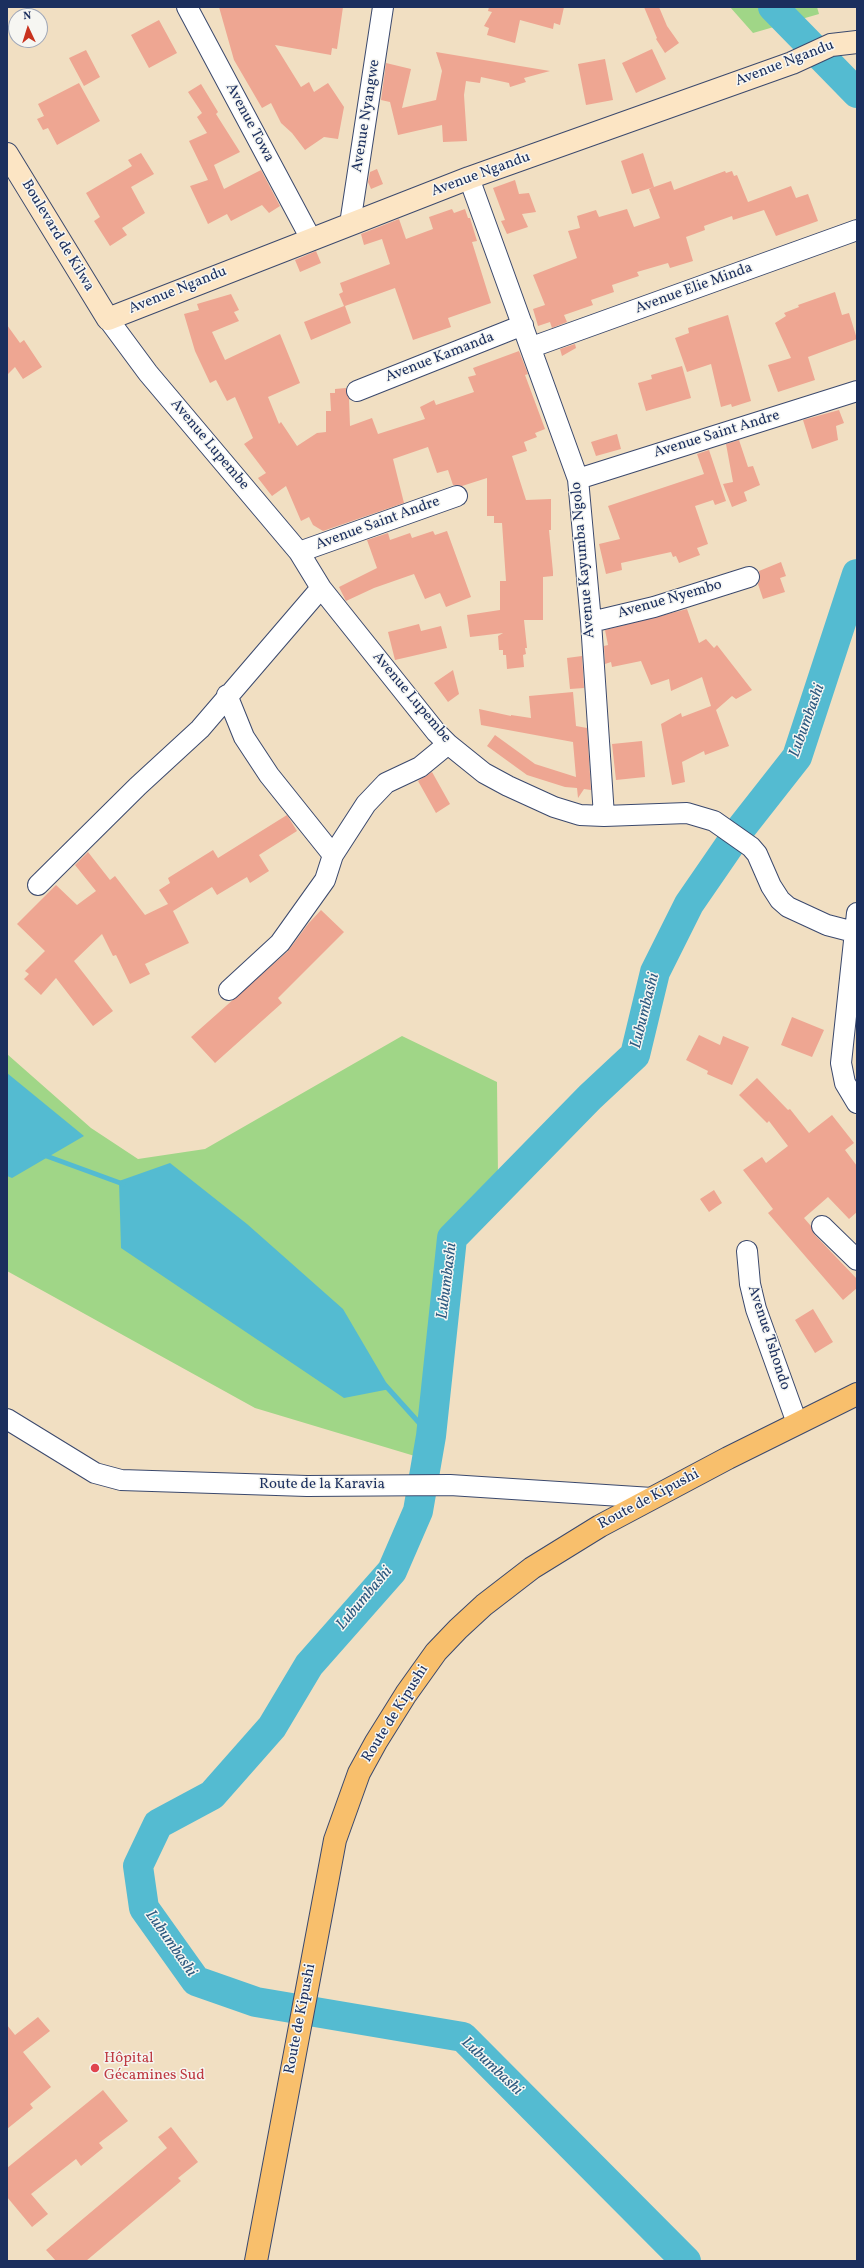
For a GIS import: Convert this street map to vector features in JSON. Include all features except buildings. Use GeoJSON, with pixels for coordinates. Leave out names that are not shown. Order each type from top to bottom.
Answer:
{"type":"FeatureCollection","features":[{"type":"Feature","properties":{"kind":"highway","name":"Route de Kipushi"},"geometry":{"type":"LineString","coordinates":[[256,2261],[309,1983],[328,1873],[344,1811],[359,1773],[376,1742],[414,1682],[436,1652],[489,1601],[532,1568],[652,1498],[857,1394]]}},
{"type":"Feature","properties":{"kind":"street","name":"Avenue Towa"},"geometry":{"type":"LineString","coordinates":[[187,7],[311,239]]}},
{"type":"Feature","properties":{"kind":"street","name":"Avenue Nyangwe"},"geometry":{"type":"LineString","coordinates":[[350,224],[383,7]]}},
{"type":"Feature","properties":{"kind":"street","name":"Avenue Ngandu"},"geometry":{"type":"LineString","coordinates":[[108,319],[469,178],[792,63],[831,45],[857,42]]}},
{"type":"Feature","properties":{"kind":"street","name":"Boulevard de Kilwa"},"geometry":{"type":"LineString","coordinates":[[7,154],[108,319]]}},
{"type":"Feature","properties":{"kind":"street","name":"Avenue Kayumba Ngolo"},"geometry":{"type":"LineString","coordinates":[[469,178],[532,347],[578,478],[604,816]]}},
{"type":"Feature","properties":{"kind":"street","name":"Avenue Elie Minda"},"geometry":{"type":"LineString","coordinates":[[532,347],[857,230]]}},
{"type":"Feature","properties":{"kind":"street","name":"Avenue Lupembe"},"geometry":{"type":"LineString","coordinates":[[108,319],[148,373],[299,552],[320,588],[436,732],[448,744],[484,773],[514,789],[554,807],[580,815],[604,816],[687,813],[699,815],[722,826],[751,847],[774,891],[788,907],[827,925],[854,932]]}},
{"type":"Feature","properties":{"kind":"street","name":"Avenue Kamanda"},"geometry":{"type":"LineString","coordinates":[[357,391],[523,325]]}},
{"type":"Feature","properties":{"kind":"street","name":"Avenue Saint Andre"},"geometry":{"type":"LineString","coordinates":[[578,478],[857,390]]}},
{"type":"Feature","properties":{"kind":"street","name":"Avenue Saint Andre"},"geometry":{"type":"LineString","coordinates":[[299,552],[457,496]]}},
{"type":"Feature","properties":{"kind":"street","name":"Avenue Nyembo"},"geometry":{"type":"LineString","coordinates":[[590,622],[654,607],[749,577]]}},
{"type":"Feature","properties":{"kind":"street"},"geometry":{"type":"LineString","coordinates":[[38,885],[138,786],[200,729],[227,695],[320,588]]}},
{"type":"Feature","properties":{"kind":"street"},"geometry":{"type":"LineString","coordinates":[[227,695],[244,737],[269,775],[333,855]]}},
{"type":"Feature","properties":{"kind":"street"},"geometry":{"type":"LineString","coordinates":[[229,990],[280,943],[325,880],[333,855],[355,819],[381,789],[397,777],[420,767],[448,744]]}},
{"type":"Feature","properties":{"kind":"street"},"geometry":{"type":"LineString","coordinates":[[857,913],[841,1063],[845,1083],[857,1103]]}},
{"type":"Feature","properties":{"kind":"street"},"geometry":{"type":"LineString","coordinates":[[822,1226],[857,1260]]}},
{"type":"Feature","properties":{"kind":"street","name":"Avenue Tshondo"},"geometry":{"type":"LineString","coordinates":[[747,1251],[750,1284],[756,1309],[797,1424]]}},
{"type":"Feature","properties":{"kind":"street","name":"Route de la Karavia"},"geometry":{"type":"LineString","coordinates":[[7,1419],[95,1473],[121,1480],[188,1484],[307,1486],[450,1485],[652,1498]]}},
{"type":"Feature","properties":{"kind":"green space"},"geometry":{"type":"Polygon","coordinates":[[[730,7],[817,7],[819,14],[753,33],[730,7]]]}},
{"type":"Feature","properties":{"kind":"green space"},"geometry":{"type":"Polygon","coordinates":[[[402,1036],[497,1082],[498,1176],[449,1234],[440,1358],[418,1457],[255,1408],[7,1271],[7,1054],[91,1128],[138,1159],[205,1149],[402,1036]]]}},
{"type":"Feature","properties":{"kind":"water"},"geometry":{"type":"Polygon","coordinates":[[[7,1073],[84,1136],[12,1178],[7,1176],[7,1073]]]}},
{"type":"Feature","properties":{"kind":"water"},"geometry":{"type":"Polygon","coordinates":[[[170,1163],[247,1224],[343,1309],[390,1389],[344,1398],[121,1248],[119,1181],[170,1163]]]}},
{"type":"Feature","properties":{"kind":"waterway","name":"Lubumbashi"},"geometry":{"type":"LineString","coordinates":[[773,7],[857,93]]}},
{"type":"Feature","properties":{"kind":"waterway","name":"Lubumbashi"},"geometry":{"type":"LineString","coordinates":[[686,2261],[463,2037],[256,2002],[196,1981],[144,1908],[138,1866],[158,1824],[212,1795],[272,1727],[309,1665],[392,1571],[418,1511],[431,1436],[452,1238],[590,1097],[635,1055],[655,972],[689,904],[742,827],[797,757],[857,574]]}},
{"type":"Feature","properties":{"kind":"waterway"},"geometry":{"type":"LineString","coordinates":[[41,1154],[123,1184]]}},
{"type":"Feature","properties":{"kind":"waterway"},"geometry":{"type":"LineString","coordinates":[[385,1385],[431,1436]]}},
{"type":"Feature","properties":{"kind":"place","name":"Hôpital Gécamines Sud"},"geometry":{"type":"Point","coordinates":[95,2068]}}]}
